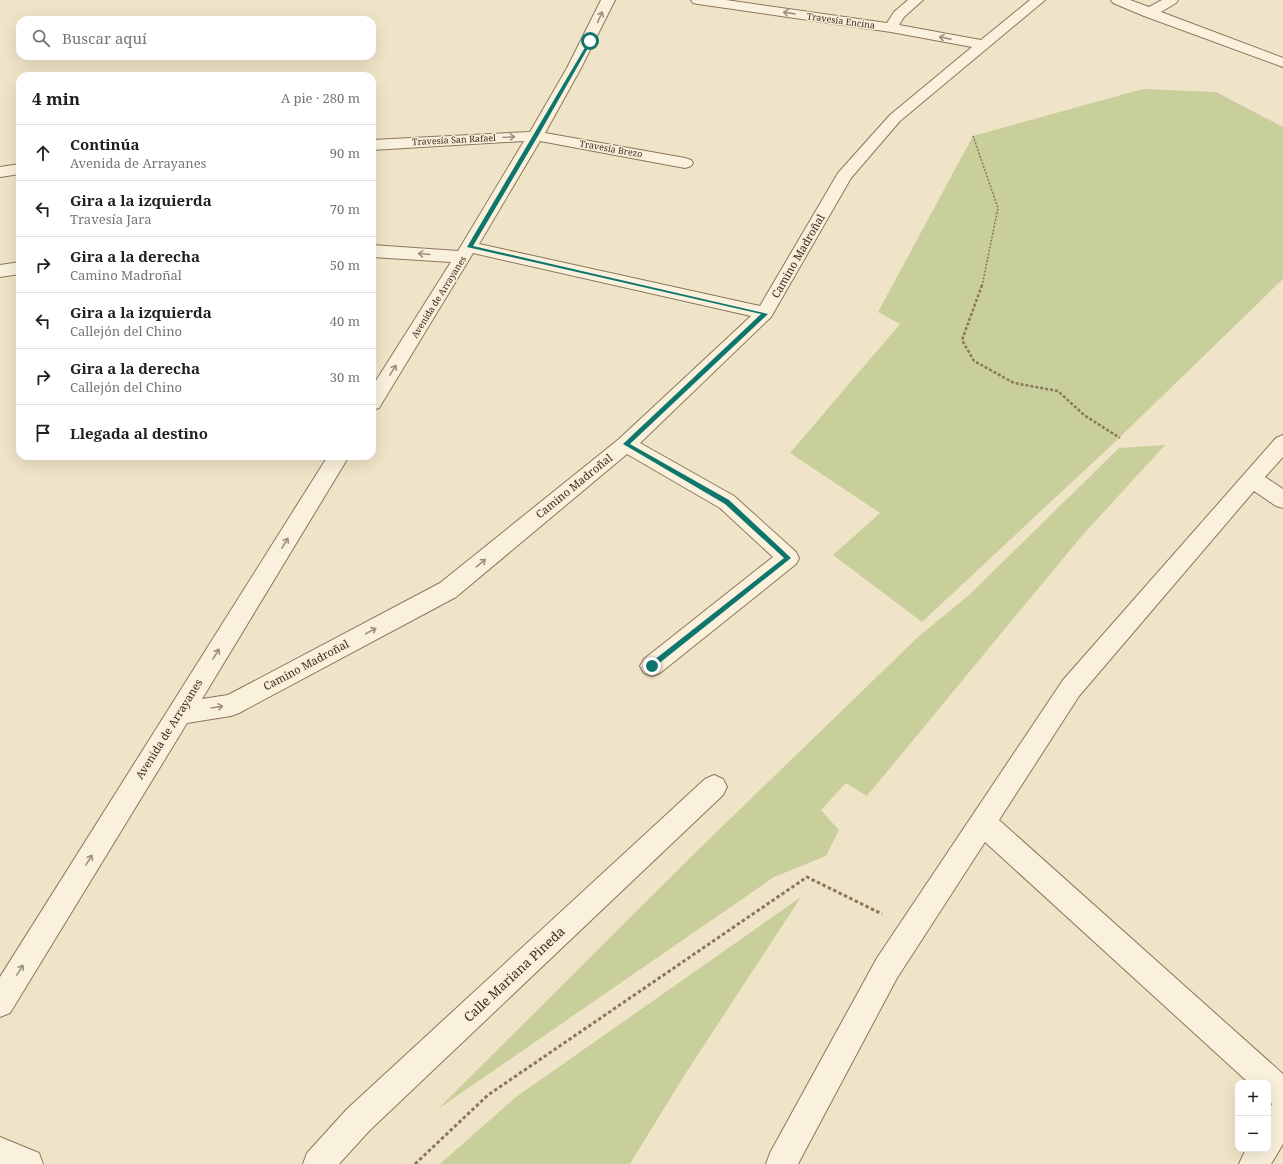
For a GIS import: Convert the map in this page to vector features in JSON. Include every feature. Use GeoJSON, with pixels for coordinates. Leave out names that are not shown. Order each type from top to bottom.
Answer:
{"type":"FeatureCollection","features":[{"type":"Feature","properties":{"kind":"street","name":"Avenida de Arrayanes"},"geometry":{"type":"LineString","coordinates":[[376,397],[536,136],[590,41],[608,0]]}},
{"type":"Feature","properties":{"kind":"street","name":"Travesía Encina"},"geometry":{"type":"LineString","coordinates":[[698,0],[891,28],[983,45]]}},
{"type":"Feature","properties":{"kind":"street"},"geometry":{"type":"LineString","coordinates":[[891,28],[899,15],[916,0]]}},
{"type":"Feature","properties":{"kind":"street","name":"Camino Madroñal"},"geometry":{"type":"LineString","coordinates":[[179,713],[230,705],[448,590],[626,444],[765,314],[844,176],[896,118],[1038,0]]}},
{"type":"Feature","properties":{"kind":"street"},"geometry":{"type":"LineString","coordinates":[[1118,0],[1149,13],[1280,58]]}},
{"type":"Feature","properties":{"kind":"street"},"geometry":{"type":"LineString","coordinates":[[1149,13],[1171,0]]}},
{"type":"Feature","properties":{"kind":"street","name":"Travesía San Rafael"},"geometry":{"type":"LineString","coordinates":[[376,145],[536,136]]}},
{"type":"Feature","properties":{"kind":"street","name":"Travesía Brezo"},"geometry":{"type":"LineString","coordinates":[[536,136],[685,163]]}},
{"type":"Feature","properties":{"kind":"street"},"geometry":{"type":"LineString","coordinates":[[0,172],[16,170]]}},
{"type":"Feature","properties":{"kind":"street"},"geometry":{"type":"LineString","coordinates":[[376,251],[466,252],[765,314]]}},
{"type":"Feature","properties":{"kind":"street"},"geometry":{"type":"LineString","coordinates":[[0,271],[16,269]]}},
{"type":"Feature","properties":{"kind":"street"},"geometry":{"type":"LineString","coordinates":[[780,1164],[887,968],[1071,688],[1283,443]]}},
{"type":"Feature","properties":{"kind":"street"},"geometry":{"type":"LineString","coordinates":[[626,444],[727,502],[788,558],[652,666]]}},
{"type":"Feature","properties":{"kind":"street","name":"Avenida de Arrayanes"},"geometry":{"type":"LineString","coordinates":[[0,1003],[337,460]]}},
{"type":"Feature","properties":{"kind":"street"},"geometry":{"type":"LineString","coordinates":[[1252,479],[1283,500]]}},
{"type":"Feature","properties":{"kind":"street","name":"Calle Mariana Pineda"},"geometry":{"type":"LineString","coordinates":[[318,1164],[358,1120],[714,787]]}},
{"type":"Feature","properties":{"kind":"street"},"geometry":{"type":"LineString","coordinates":[[982,823],[1283,1094]]}},
{"type":"Feature","properties":{"kind":"street"},"geometry":{"type":"LineString","coordinates":[[1271,1136],[1283,1115]]}},
{"type":"Feature","properties":{"kind":"street"},"geometry":{"type":"LineString","coordinates":[[0,1152],[28,1164]]}},
{"type":"Feature","properties":{"kind":"street"},"geometry":{"type":"LineString","coordinates":[[1254,1164],[1261,1152]]}},
{"type":"Feature","properties":{"kind":"path"},"geometry":{"type":"LineString","coordinates":[[973,136],[998,208],[984,280],[962,340],[974,361],[1014,383],[1058,392],[1084,415],[1120,438]]}},
{"type":"Feature","properties":{"kind":"path"},"geometry":{"type":"LineString","coordinates":[[415,1164],[488,1096],[807,877],[912,929]]}},
{"type":"Feature","properties":{"kind":"green space"},"geometry":{"type":"Polygon","coordinates":[[[1143,89],[1216,92],[1283,127],[1283,279],[1116,441],[922,622],[833,555],[880,513],[790,453],[900,324],[878,312],[973,136],[1143,89]]]}},
{"type":"Feature","properties":{"kind":"green space"},"geometry":{"type":"Polygon","coordinates":[[[1165,445],[1080,538],[867,796],[846,783],[821,810],[839,830],[826,856],[774,877],[438,1109],[702,846],[918,637],[969,595],[1119,448],[1165,445]]]}},
{"type":"Feature","properties":{"kind":"green space"},"geometry":{"type":"Polygon","coordinates":[[[801,897],[682,1079],[630,1164],[440,1164],[516,1097],[801,897]]]}},
{"type":"Feature","properties":{"kind":"route"},"geometry":{"type":"LineString","coordinates":[[590,41],[470,247],[765,314],[626,444],[727,502],[788,558],[652,666]]}}]}
